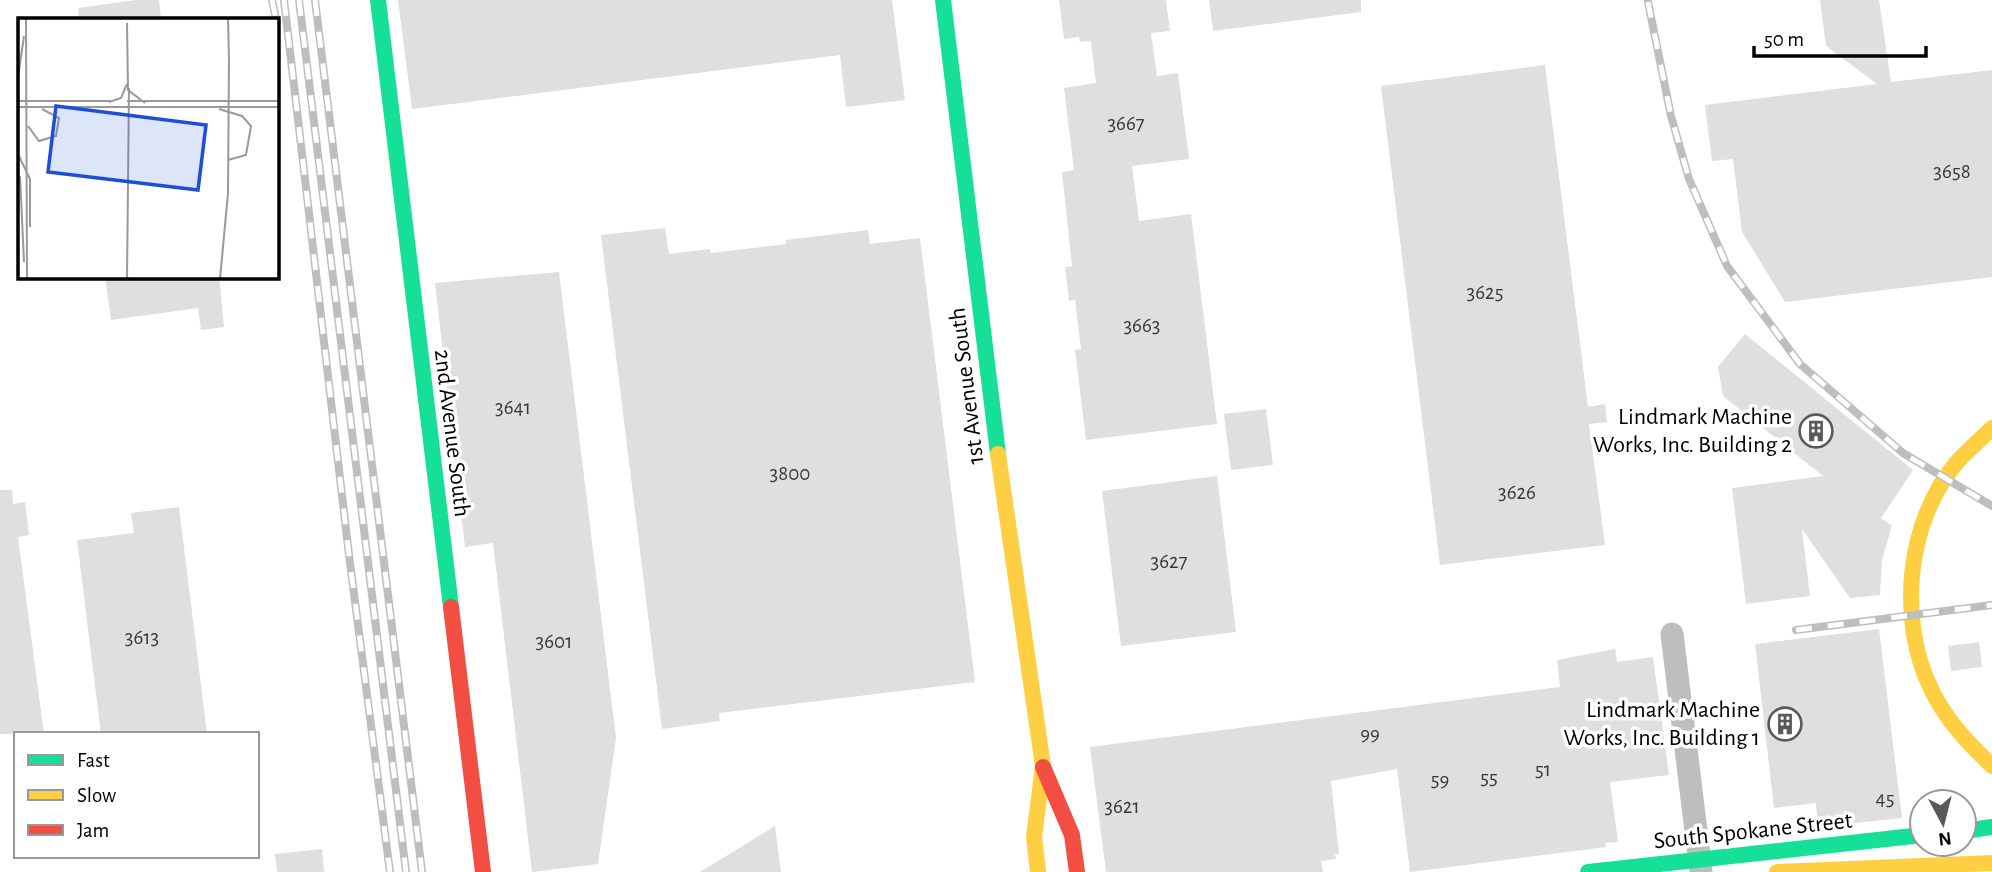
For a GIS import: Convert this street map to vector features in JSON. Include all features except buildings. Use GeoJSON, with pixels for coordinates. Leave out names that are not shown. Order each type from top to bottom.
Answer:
{"type":"FeatureCollection","features":[{"type":"Feature","properties":{"kind":"main road","name":"2nd Avenue South"},"geometry":{"type":"LineString","coordinates":[[378,0],[483,872]]}},
{"type":"Feature","properties":{"kind":"main road","name":"1st Avenue South"},"geometry":{"type":"LineString","coordinates":[[943,0],[1008,538],[1043,766],[1072,835],[1077,872]]}},
{"type":"Feature","properties":{"kind":"main road"},"geometry":{"type":"LineString","coordinates":[[1992,428],[1963,454],[1931,501],[1913,555],[1909,602],[1913,639],[1931,693],[1964,740],[1992,766]]}},
{"type":"Feature","properties":{"kind":"main road","name":"1st Avenue South"},"geometry":{"type":"LineString","coordinates":[[1038,872],[1034,837],[1043,766]]}},
{"type":"Feature","properties":{"kind":"main road","name":"South Spokane Street"},"geometry":{"type":"LineString","coordinates":[[1588,872],[1700,866],[1908,837]]}},
{"type":"Feature","properties":{"kind":"main road"},"geometry":{"type":"LineString","coordinates":[[1777,872],[1992,863]]}},
{"type":"Feature","properties":{"kind":"street"},"geometry":{"type":"LineString","coordinates":[[1672,634],[1700,866]]}},
{"type":"Feature","properties":{"kind":"railway"},"geometry":{"type":"LineString","coordinates":[[272,0],[276,18]]}},
{"type":"Feature","properties":{"kind":"railway"},"geometry":{"type":"LineString","coordinates":[[284,0],[349,555],[390,872]]}},
{"type":"Feature","properties":{"kind":"railway"},"geometry":{"type":"LineString","coordinates":[[299,0],[406,872]]}},
{"type":"Feature","properties":{"kind":"railway"},"geometry":{"type":"LineString","coordinates":[[315,0],[422,872]]}},
{"type":"Feature","properties":{"kind":"railway"},"geometry":{"type":"LineString","coordinates":[[1648,2],[1671,116],[1689,179],[1727,266],[1800,364],[1903,453],[1992,506]]}},
{"type":"Feature","properties":{"kind":"railway"},"geometry":{"type":"LineString","coordinates":[[1796,630],[1992,605]]}},
{"type":"Feature","properties":{"kind":"traffic: fast"},"geometry":{"type":"LineString","coordinates":[[378,0],[451,607]]}},
{"type":"Feature","properties":{"kind":"traffic: fast"},"geometry":{"type":"LineString","coordinates":[[943,0],[998,454]]}},
{"type":"Feature","properties":{"kind":"traffic: fast"},"geometry":{"type":"LineString","coordinates":[[1978,829],[1992,827]]}},
{"type":"Feature","properties":{"kind":"traffic: fast"},"geometry":{"type":"LineString","coordinates":[[1588,872],[1908,837]]}},
{"type":"Feature","properties":{"kind":"traffic: slow"},"geometry":{"type":"LineString","coordinates":[[1992,428],[1957,462],[1940,486],[1927,513],[1917,542],[1911,604],[1921,664],[1932,691],[1959,731],[1992,766]]}},
{"type":"Feature","properties":{"kind":"traffic: slow"},"geometry":{"type":"LineString","coordinates":[[998,454],[1043,766],[1034,837],[1038,872]]}},
{"type":"Feature","properties":{"kind":"traffic: slow"},"geometry":{"type":"LineString","coordinates":[[1777,872],[1992,863]]}},
{"type":"Feature","properties":{"kind":"traffic: jam"},"geometry":{"type":"LineString","coordinates":[[451,607],[483,872]]}},
{"type":"Feature","properties":{"kind":"traffic: jam"},"geometry":{"type":"LineString","coordinates":[[1043,767],[1072,835],[1077,872]]}},
{"type":"Feature","properties":{"kind":"place","name":"Lindmark Machine Works, Inc. Building 2"},"geometry":{"type":"Point","coordinates":[1816,431]}},
{"type":"Feature","properties":{"kind":"place","name":"Lindmark Machine Works, Inc. Building 1"},"geometry":{"type":"Point","coordinates":[1785,724]}}]}
